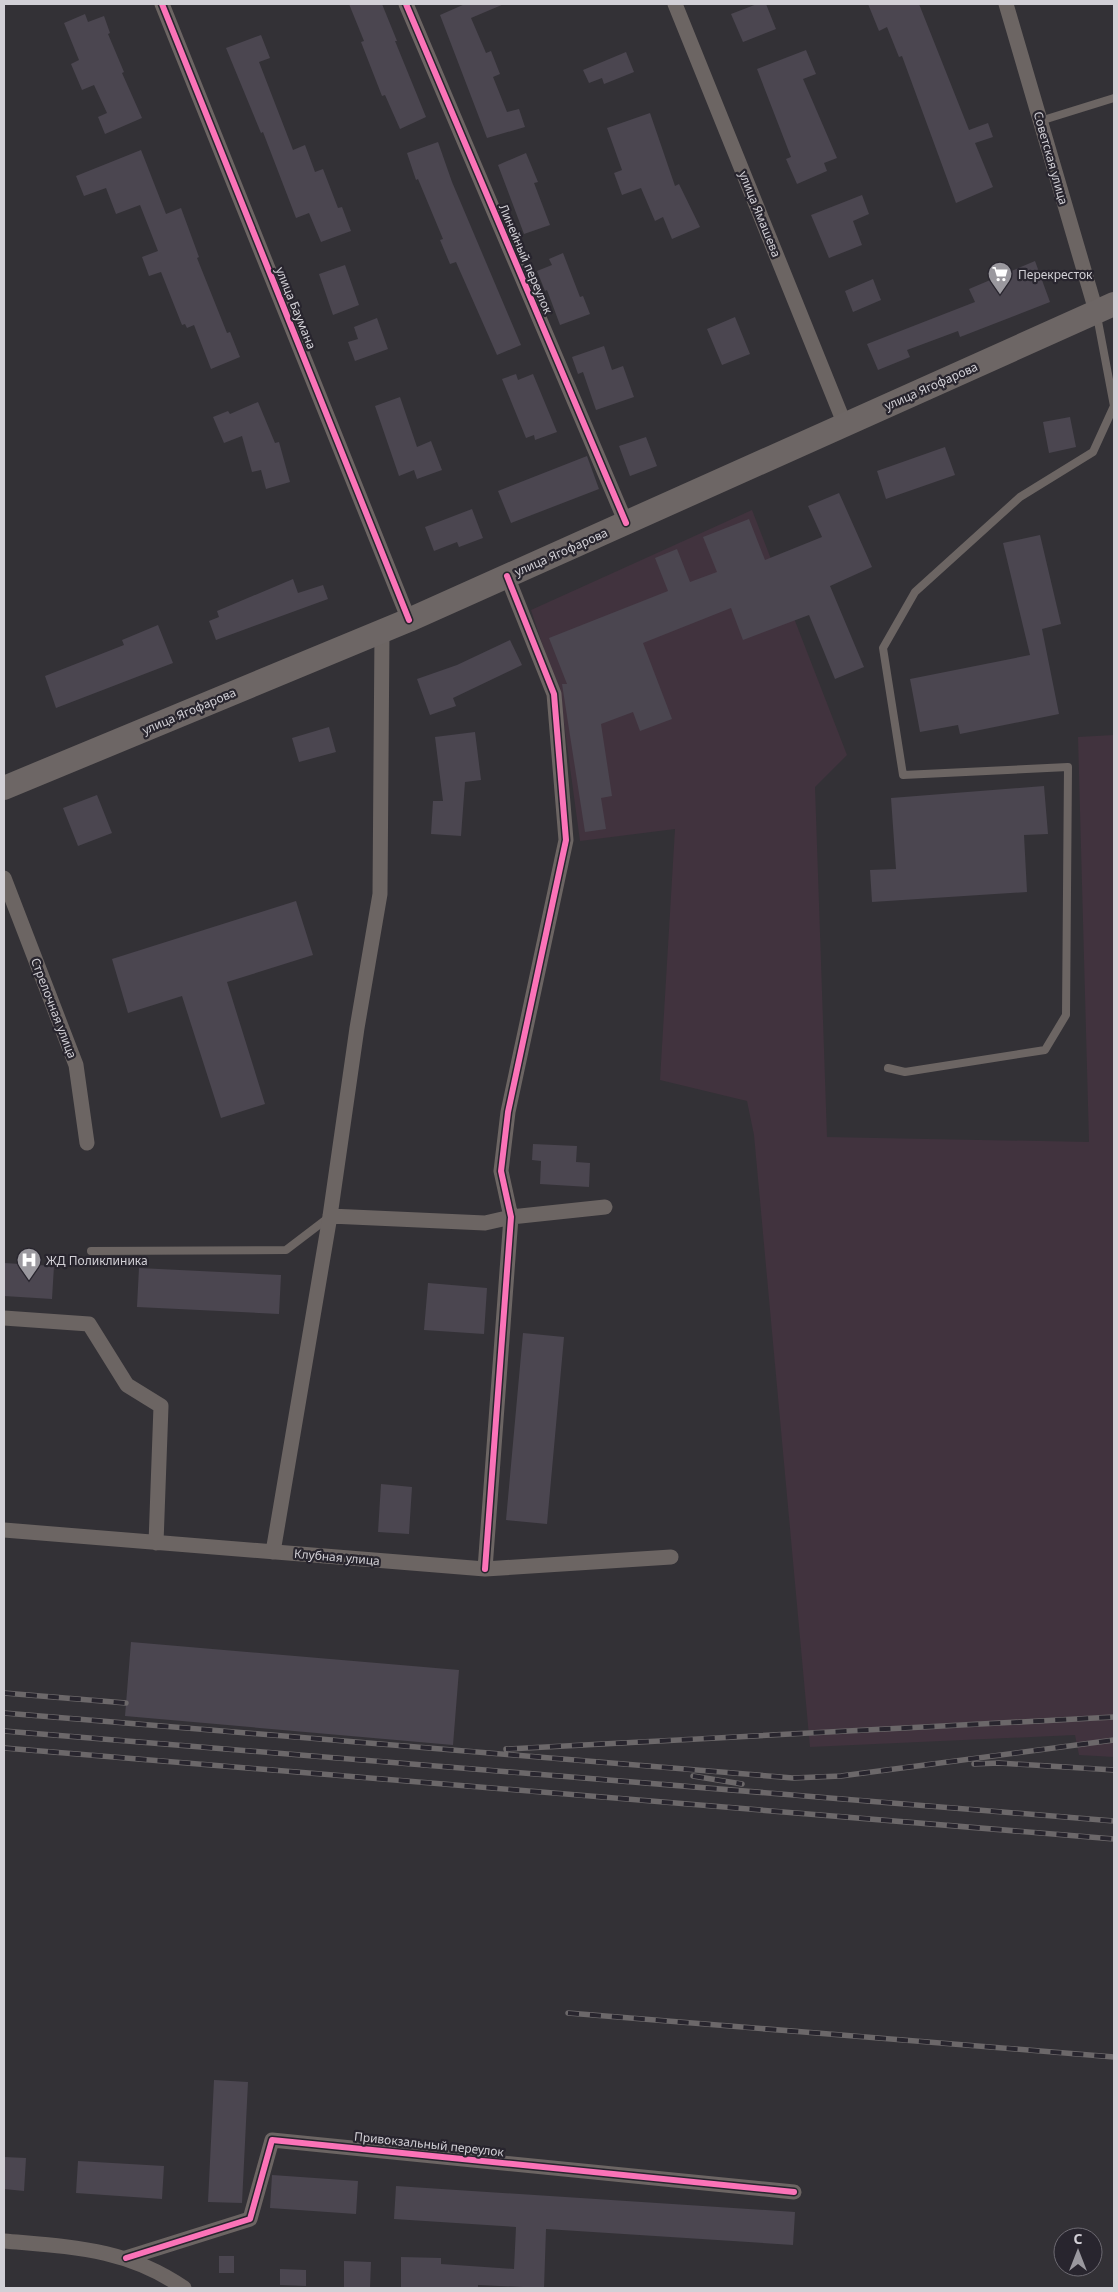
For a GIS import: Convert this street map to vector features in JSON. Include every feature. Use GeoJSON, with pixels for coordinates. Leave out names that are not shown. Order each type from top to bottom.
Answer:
{"type":"FeatureCollection","features":[{"type":"Feature","properties":{"kind":"main road","name":"улица Ягофарова"},"geometry":{"type":"LineString","coordinates":[[4,788],[409,620],[1105,308]]}},
{"type":"Feature","properties":{"kind":"street","name":"улица Баумана"},"geometry":{"type":"LineString","coordinates":[[162,4],[409,620]]}},
{"type":"Feature","properties":{"kind":"street","name":"Линейный переулок"},"geometry":{"type":"LineString","coordinates":[[406,4],[626,523]]}},
{"type":"Feature","properties":{"kind":"street","name":"улица Ямашева"},"geometry":{"type":"LineString","coordinates":[[674,4],[845,425]]}},
{"type":"Feature","properties":{"kind":"street","name":"Советская улица"},"geometry":{"type":"LineString","coordinates":[[1006,4],[1040,121],[1105,308]]}},
{"type":"Feature","properties":{"kind":"street"},"geometry":{"type":"LineString","coordinates":[[485,1569],[511,1217],[501,1171],[508,1112],[566,840],[554,694],[507,576]]}},
{"type":"Feature","properties":{"kind":"street"},"geometry":{"type":"LineString","coordinates":[[273,1552],[330,1216],[357,1028],[380,894],[382,631]]}},
{"type":"Feature","properties":{"kind":"street","name":"Стрелочная улица"},"geometry":{"type":"LineString","coordinates":[[4,878],[76,1065],[87,1143]]}},
{"type":"Feature","properties":{"kind":"street"},"geometry":{"type":"LineString","coordinates":[[330,1216],[485,1223],[511,1217],[605,1206]]}},
{"type":"Feature","properties":{"kind":"street"},"geometry":{"type":"LineString","coordinates":[[4,1318],[89,1324],[128,1385],[161,1406],[156,1543]]}},
{"type":"Feature","properties":{"kind":"street","name":"Клубная улица"},"geometry":{"type":"LineString","coordinates":[[4,1530],[485,1569],[671,1557]]}},
{"type":"Feature","properties":{"kind":"street","name":"Привокзальный переулок"},"geometry":{"type":"LineString","coordinates":[[126,2258],[250,2219],[272,2140],[794,2192]]}},
{"type":"Feature","properties":{"kind":"street"},"geometry":{"type":"LineString","coordinates":[[4,2241],[88,2249],[126,2258],[184,2288]]}},
{"type":"Feature","properties":{"kind":"lane"},"geometry":{"type":"LineString","coordinates":[[1040,121],[1114,98]]}},
{"type":"Feature","properties":{"kind":"lane"},"geometry":{"type":"LineString","coordinates":[[888,1068],[906,1072],[1045,1050],[1066,1015],[1068,767],[903,775],[883,648],[915,592],[1020,498],[1093,452],[1114,406],[1105,308]]}},
{"type":"Feature","properties":{"kind":"lane"},"geometry":{"type":"LineString","coordinates":[[91,1251],[286,1250],[330,1216]]}},
{"type":"Feature","properties":{"kind":"shaded area"},"geometry":{"type":"Polygon","coordinates":[[[752,510],[847,755],[815,787],[827,1137],[1089,1142],[1078,737],[1114,735],[1114,1757],[1079,1755],[1075,1735],[810,1747],[754,1135],[747,1101],[660,1080],[675,829],[580,841],[561,701],[531,610],[752,510]]]}},
{"type":"Feature","properties":{"kind":"building"},"geometry":{"type":"Polygon","coordinates":[[[349,4],[382,4],[426,117],[400,129],[385,95],[382,96],[361,42],[364,41],[349,4]]]}},
{"type":"Feature","properties":{"kind":"building"},"geometry":{"type":"Polygon","coordinates":[[[465,4],[504,4],[471,18],[486,53],[491,51],[500,74],[493,77],[507,112],[519,109],[525,127],[487,138],[440,15],[465,4]]]}},
{"type":"Feature","properties":{"kind":"building"},"geometry":{"type":"Polygon","coordinates":[[[757,4],[766,4],[776,29],[743,42],[731,14],[757,4]]]}},
{"type":"Feature","properties":{"kind":"building"},"geometry":{"type":"Polygon","coordinates":[[[868,4],[919,4],[969,130],[988,123],[993,137],[975,143],[993,187],[956,203],[902,56],[899,57],[887,27],[879,31],[868,4]]]}},
{"type":"Feature","properties":{"kind":"building"},"geometry":{"type":"Polygon","coordinates":[[[85,14],[88,22],[104,16],[110,33],[108,34],[124,72],[122,73],[142,118],[105,134],[98,117],[107,113],[94,85],[82,90],[71,64],[79,60],[64,23],[85,14]]]}},
{"type":"Feature","properties":{"kind":"building"},"geometry":{"type":"Polygon","coordinates":[[[261,35],[270,58],[259,62],[293,150],[305,145],[315,172],[323,169],[338,208],[342,207],[351,231],[321,242],[309,213],[296,218],[263,132],[261,133],[226,48],[261,35]]]}},
{"type":"Feature","properties":{"kind":"building"},"geometry":{"type":"Polygon","coordinates":[[[806,50],[816,74],[803,79],[837,158],[824,163],[827,171],[797,184],[786,159],[791,157],[757,69],[806,50]]]}},
{"type":"Feature","properties":{"kind":"building"},"geometry":{"type":"Polygon","coordinates":[[[626,52],[634,72],[604,84],[602,78],[589,83],[583,70],[626,52]]]}},
{"type":"Feature","properties":{"kind":"building"},"geometry":{"type":"Polygon","coordinates":[[[650,113],[675,186],[679,184],[700,227],[672,239],[663,217],[655,221],[641,188],[622,195],[614,173],[622,170],[607,128],[650,113]]]}},
{"type":"Feature","properties":{"kind":"building"},"geometry":{"type":"Polygon","coordinates":[[[438,142],[452,182],[521,345],[497,355],[456,262],[450,264],[440,240],[443,239],[418,179],[416,180],[407,153],[438,142]]]}},
{"type":"Feature","properties":{"kind":"building"},"geometry":{"type":"Polygon","coordinates":[[[141,150],[166,214],[181,208],[199,257],[197,258],[227,333],[230,332],[240,357],[211,369],[194,325],[187,328],[185,324],[182,325],[161,272],[149,276],[142,257],[158,251],[140,205],[116,214],[106,188],[84,196],[76,176],[141,150]]]}},
{"type":"Feature","properties":{"kind":"building"},"geometry":{"type":"Polygon","coordinates":[[[526,153],[538,182],[534,183],[550,225],[524,234],[498,165],[526,153]]]}},
{"type":"Feature","properties":{"kind":"building"},"geometry":{"type":"Polygon","coordinates":[[[862,195],[869,214],[853,221],[862,245],[829,258],[811,215],[862,195]]]}},
{"type":"Feature","properties":{"kind":"building"},"geometry":{"type":"Polygon","coordinates":[[[563,253],[580,297],[583,296],[590,314],[560,325],[547,290],[545,291],[537,271],[552,265],[549,259],[563,253]]]}},
{"type":"Feature","properties":{"kind":"building"},"geometry":{"type":"Polygon","coordinates":[[[1035,261],[1050,302],[960,337],[958,331],[907,350],[910,357],[878,370],[867,344],[975,302],[969,289],[1035,261]]]}},
{"type":"Feature","properties":{"kind":"building"},"geometry":{"type":"Polygon","coordinates":[[[345,265],[359,305],[333,315],[319,274],[345,265]]]}},
{"type":"Feature","properties":{"kind":"building"},"geometry":{"type":"Polygon","coordinates":[[[873,279],[881,300],[853,312],[845,291],[873,279]]]}},
{"type":"Feature","properties":{"kind":"building"},"geometry":{"type":"Polygon","coordinates":[[[735,317],[750,354],[722,365],[707,329],[735,317]]]}},
{"type":"Feature","properties":{"kind":"building"},"geometry":{"type":"Polygon","coordinates":[[[377,318],[388,349],[355,361],[348,342],[358,339],[354,327],[377,318]]]}},
{"type":"Feature","properties":{"kind":"building"},"geometry":{"type":"Polygon","coordinates":[[[604,346],[612,370],[623,366],[634,397],[596,410],[583,372],[578,374],[572,357],[604,346]]]}},
{"type":"Feature","properties":{"kind":"building"},"geometry":{"type":"Polygon","coordinates":[[[516,374],[518,380],[533,374],[557,432],[535,440],[534,435],[526,438],[502,379],[516,374]]]}},
{"type":"Feature","properties":{"kind":"building"},"geometry":{"type":"Polygon","coordinates":[[[400,397],[417,447],[431,441],[442,470],[417,479],[414,470],[399,476],[375,406],[400,397]]]}},
{"type":"Feature","properties":{"kind":"building"},"geometry":{"type":"Polygon","coordinates":[[[258,402],[275,443],[279,442],[290,482],[266,489],[261,470],[252,472],[242,436],[224,443],[213,417],[228,411],[230,414],[258,402]]]}},
{"type":"Feature","properties":{"kind":"building"},"geometry":{"type":"Polygon","coordinates":[[[1070,417],[1076,447],[1049,453],[1043,422],[1070,417]]]}},
{"type":"Feature","properties":{"kind":"building"},"geometry":{"type":"Polygon","coordinates":[[[646,437],[657,466],[630,476],[619,446],[646,437]]]}},
{"type":"Feature","properties":{"kind":"building"},"geometry":{"type":"Polygon","coordinates":[[[945,447],[955,475],[886,499],[877,471],[945,447]]]}},
{"type":"Feature","properties":{"kind":"building"},"geometry":{"type":"Polygon","coordinates":[[[587,456],[599,489],[511,523],[498,491],[587,456]]]}},
{"type":"Feature","properties":{"kind":"building"},"geometry":{"type":"Polygon","coordinates":[[[839,493],[872,567],[830,586],[864,667],[835,679],[809,615],[743,640],[731,608],[643,643],[672,719],[640,731],[633,712],[601,724],[612,796],[601,798],[606,829],[585,832],[562,684],[567,684],[549,638],[668,591],[655,558],[677,549],[690,582],[717,572],[703,537],[749,519],[765,560],[822,537],[808,506],[839,493]]]}},
{"type":"Feature","properties":{"kind":"building"},"geometry":{"type":"Polygon","coordinates":[[[472,509],[483,538],[459,547],[457,542],[434,551],[425,527],[472,509]]]}},
{"type":"Feature","properties":{"kind":"building"},"geometry":{"type":"Polygon","coordinates":[[[1040,535],[1061,624],[1042,629],[1059,714],[960,734],[958,725],[920,732],[910,679],[1030,655],[1003,543],[1040,535]]]}},
{"type":"Feature","properties":{"kind":"building"},"geometry":{"type":"Polygon","coordinates":[[[293,579],[298,593],[323,585],[328,599],[216,640],[209,621],[219,617],[217,611],[293,579]]]}},
{"type":"Feature","properties":{"kind":"building"},"geometry":{"type":"Polygon","coordinates":[[[158,625],[173,663],[56,708],[45,676],[124,645],[122,640],[158,625]]]}},
{"type":"Feature","properties":{"kind":"building"},"geometry":{"type":"Polygon","coordinates":[[[510,640],[522,665],[453,698],[456,706],[430,715],[417,679],[457,665],[510,640]]]}},
{"type":"Feature","properties":{"kind":"building"},"geometry":{"type":"Polygon","coordinates":[[[329,727],[336,752],[299,762],[292,738],[329,727]]]}},
{"type":"Feature","properties":{"kind":"building"},"geometry":{"type":"Polygon","coordinates":[[[475,732],[481,780],[465,782],[461,836],[431,834],[433,801],[443,801],[435,737],[475,732]]]}},
{"type":"Feature","properties":{"kind":"building"},"geometry":{"type":"Polygon","coordinates":[[[1044,786],[1048,834],[1024,835],[1027,892],[872,902],[870,870],[896,869],[891,798],[1044,786]]]}},
{"type":"Feature","properties":{"kind":"building"},"geometry":{"type":"Polygon","coordinates":[[[97,795],[112,833],[78,846],[63,808],[97,795]]]}},
{"type":"Feature","properties":{"kind":"building"},"geometry":{"type":"Polygon","coordinates":[[[296,901],[313,955],[227,982],[265,1104],[221,1118],[182,996],[128,1013],[112,959],[296,901]]]}},
{"type":"Feature","properties":{"kind":"building"},"geometry":{"type":"Polygon","coordinates":[[[533,1144],[577,1146],[576,1162],[590,1163],[589,1187],[540,1184],[541,1161],[532,1160],[533,1144]]]}},
{"type":"Feature","properties":{"kind":"building","name":"ЖД Поликлиника"},"geometry":{"type":"Polygon","coordinates":[[[4,1263],[54,1266],[52,1299],[4,1296],[4,1263]]]}},
{"type":"Feature","properties":{"kind":"building"},"geometry":{"type":"Polygon","coordinates":[[[139,1268],[281,1275],[279,1314],[137,1307],[139,1268]]]}},
{"type":"Feature","properties":{"kind":"building"},"geometry":{"type":"Polygon","coordinates":[[[428,1283],[487,1288],[484,1334],[424,1330],[428,1283]]]}},
{"type":"Feature","properties":{"kind":"building"},"geometry":{"type":"Polygon","coordinates":[[[523,1333],[564,1337],[547,1524],[506,1520],[523,1333]]]}},
{"type":"Feature","properties":{"kind":"building"},"geometry":{"type":"Polygon","coordinates":[[[381,1484],[412,1487],[409,1534],[378,1532],[381,1484]]]}},
{"type":"Feature","properties":{"kind":"building"},"geometry":{"type":"Polygon","coordinates":[[[131,1642],[459,1670],[453,1745],[125,1716],[131,1642]]]}},
{"type":"Feature","properties":{"kind":"building"},"geometry":{"type":"Polygon","coordinates":[[[214,2080],[248,2082],[242,2203],[208,2202],[214,2080]]]}},
{"type":"Feature","properties":{"kind":"building"},"geometry":{"type":"Polygon","coordinates":[[[4,2157],[26,2158],[24,2191],[4,2189],[4,2157]]]}},
{"type":"Feature","properties":{"kind":"building"},"geometry":{"type":"Polygon","coordinates":[[[78,2161],[164,2166],[162,2199],[76,2193],[78,2161]]]}},
{"type":"Feature","properties":{"kind":"building"},"geometry":{"type":"Polygon","coordinates":[[[272,2175],[358,2181],[356,2214],[270,2208],[272,2175]]]}},
{"type":"Feature","properties":{"kind":"building"},"geometry":{"type":"Polygon","coordinates":[[[396,2186],[795,2212],[793,2245],[546,2229],[544,2288],[478,2285],[478,2288],[401,2288],[401,2257],[441,2258],[441,2264],[514,2269],[516,2227],[394,2219],[396,2186]]]}},
{"type":"Feature","properties":{"kind":"building"},"geometry":{"type":"Polygon","coordinates":[[[219,2256],[234,2256],[234,2273],[219,2273],[219,2256]]]}},
{"type":"Feature","properties":{"kind":"building"},"geometry":{"type":"Polygon","coordinates":[[[344,2261],[371,2262],[370,2288],[344,2288],[344,2261]]]}},
{"type":"Feature","properties":{"kind":"building"},"geometry":{"type":"Polygon","coordinates":[[[280,2269],[306,2270],[306,2286],[280,2285],[280,2269]]]}},
{"type":"Feature","properties":{"kind":"railway"},"geometry":{"type":"LineString","coordinates":[[4,1693],[126,1703]]}},
{"type":"Feature","properties":{"kind":"railway"},"geometry":{"type":"LineString","coordinates":[[4,1713],[793,1778],[841,1776],[1114,1740]]}},
{"type":"Feature","properties":{"kind":"railway"},"geometry":{"type":"LineString","coordinates":[[506,1749],[1114,1717]]}},
{"type":"Feature","properties":{"kind":"railway"},"geometry":{"type":"LineString","coordinates":[[4,1731],[1114,1821]]}},
{"type":"Feature","properties":{"kind":"railway"},"geometry":{"type":"LineString","coordinates":[[4,1748],[1114,1839]]}},
{"type":"Feature","properties":{"kind":"railway"},"geometry":{"type":"LineString","coordinates":[[974,1764],[999,1763],[1114,1770]]}},
{"type":"Feature","properties":{"kind":"railway"},"geometry":{"type":"LineString","coordinates":[[693,1776],[742,1784]]}},
{"type":"Feature","properties":{"kind":"railway"},"geometry":{"type":"LineString","coordinates":[[568,2013],[1114,2057]]}},
{"type":"Feature","properties":{"kind":"cycle path"},"geometry":{"type":"LineString","coordinates":[[162,4],[409,620]]}},
{"type":"Feature","properties":{"kind":"cycle path"},"geometry":{"type":"LineString","coordinates":[[406,4],[626,523]]}},
{"type":"Feature","properties":{"kind":"cycle path"},"geometry":{"type":"LineString","coordinates":[[485,1569],[511,1217],[501,1171],[508,1112],[566,840],[554,694],[507,576]]}},
{"type":"Feature","properties":{"kind":"cycle path"},"geometry":{"type":"LineString","coordinates":[[126,2258],[250,2219],[272,2140],[794,2192]]}},
{"type":"Feature","properties":{"kind":"place","name":"Перекресток"},"geometry":{"type":"Point","coordinates":[1000,295]}},
{"type":"Feature","properties":{"kind":"place","name":"ЖД Поликлиника"},"geometry":{"type":"Point","coordinates":[29,1281]}}]}
